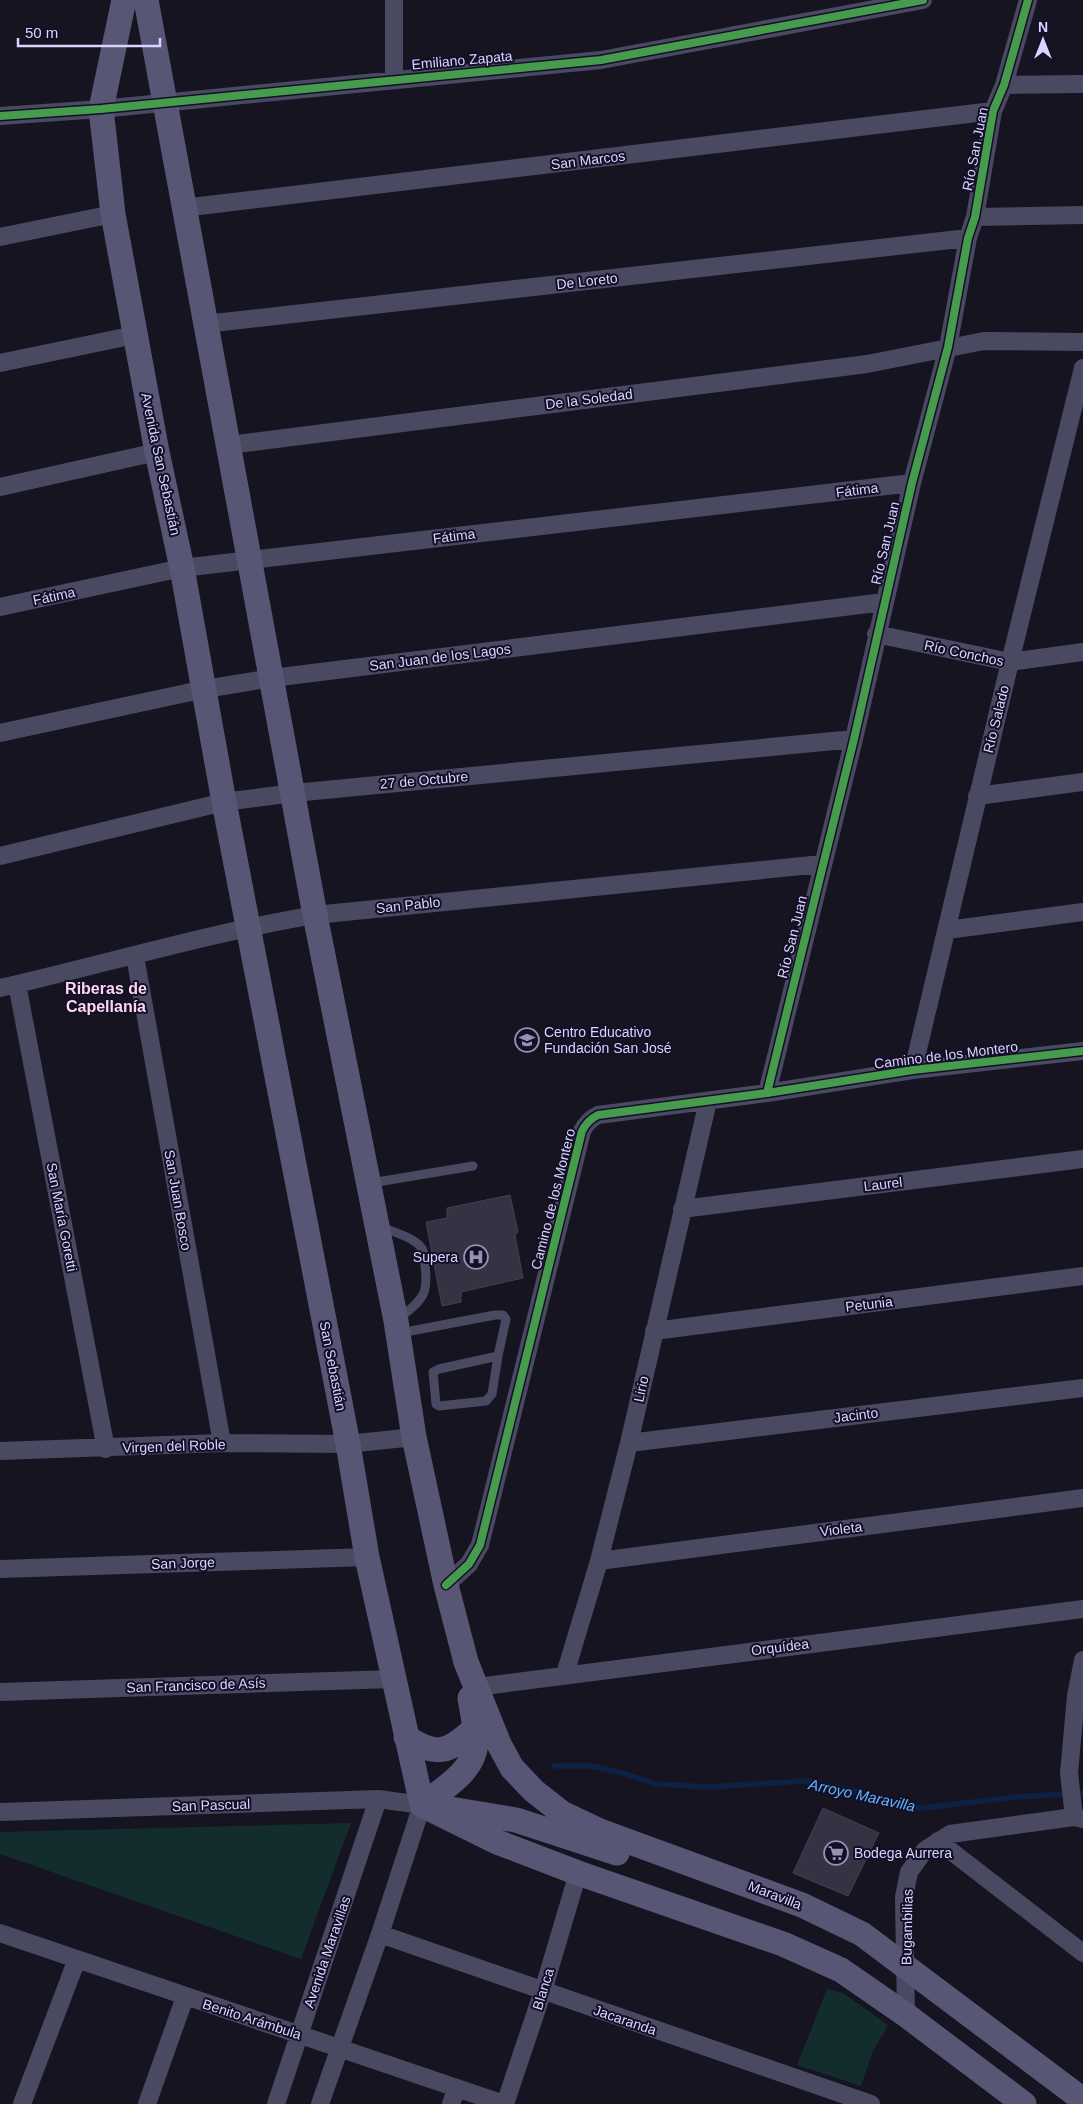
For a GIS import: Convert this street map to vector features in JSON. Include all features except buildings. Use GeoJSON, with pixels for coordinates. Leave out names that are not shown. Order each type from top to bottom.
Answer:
{"type":"FeatureCollection","features":[{"type":"Feature","properties":{"kind":"main road","name":"Avenida San Sebastián"},"geometry":{"type":"LineString","coordinates":[[124,0],[101,110],[113,214],[249,926]]}},
{"type":"Feature","properties":{"kind":"main road"},"geometry":{"type":"LineString","coordinates":[[146,0],[183,208],[316,915],[397,1327],[414,1437],[446,1584],[466,1662],[478,1693]]}},
{"type":"Feature","properties":{"kind":"main road","name":"San Sebastián"},"geometry":{"type":"LineString","coordinates":[[249,926],[348,1444],[367,1558],[422,1805]]}},
{"type":"Feature","properties":{"kind":"main road"},"geometry":{"type":"LineString","coordinates":[[422,1805],[455,1780],[468,1766],[475,1746],[466,1662]]}},
{"type":"Feature","properties":{"kind":"main road","name":"Maravilla"},"geometry":{"type":"LineString","coordinates":[[478,1693],[499,1744],[512,1768],[534,1791],[562,1813],[600,1831],[802,1905],[862,1934],[1083,2100]]}},
{"type":"Feature","properties":{"kind":"main road"},"geometry":{"type":"LineString","coordinates":[[406,1737],[427,1749],[437,1751],[448,1749],[460,1742],[474,1729]]}},
{"type":"Feature","properties":{"kind":"main road"},"geometry":{"type":"LineString","coordinates":[[422,1805],[516,1820],[650,1862],[674,1858]]}},
{"type":"Feature","properties":{"kind":"main road"},"geometry":{"type":"LineString","coordinates":[[422,1805],[497,1842],[578,1873],[783,1944],[841,1970],[906,2015],[1024,2104]]}},
{"type":"Feature","properties":{"kind":"street"},"geometry":{"type":"LineString","coordinates":[[394,0],[394,79]]}},
{"type":"Feature","properties":{"kind":"street","name":"Emiliano Zapata"},"geometry":{"type":"LineString","coordinates":[[0,116],[101,110],[164,102],[601,60],[923,0]]}},
{"type":"Feature","properties":{"kind":"street","name":"Río San Juan"},"geometry":{"type":"LineString","coordinates":[[767,1093],[854,739],[876,634],[912,483],[948,347],[993,111],[1004,85],[1028,0]]}},
{"type":"Feature","properties":{"kind":"street"},"geometry":{"type":"LineString","coordinates":[[1004,85],[1083,84]]}},
{"type":"Feature","properties":{"kind":"street","name":"San Marcos"},"geometry":{"type":"LineString","coordinates":[[183,208],[993,111]]}},
{"type":"Feature","properties":{"kind":"street"},"geometry":{"type":"LineString","coordinates":[[0,237],[113,214]]}},
{"type":"Feature","properties":{"kind":"street"},"geometry":{"type":"LineString","coordinates":[[974,217],[1083,215]]}},
{"type":"Feature","properties":{"kind":"street","name":"De Loreto"},"geometry":{"type":"LineString","coordinates":[[205,324],[968,238]]}},
{"type":"Feature","properties":{"kind":"street"},"geometry":{"type":"LineString","coordinates":[[0,363],[135,334]]}},
{"type":"Feature","properties":{"kind":"street","name":"De la Soledad"},"geometry":{"type":"LineString","coordinates":[[229,445],[867,364],[984,341],[1083,342]]}},
{"type":"Feature","properties":{"kind":"street","name":"Río Salado"},"geometry":{"type":"LineString","coordinates":[[913,1070],[977,796],[1083,368]]}},
{"type":"Feature","properties":{"kind":"street"},"geometry":{"type":"LineString","coordinates":[[0,487],[157,452]]}},
{"type":"Feature","properties":{"kind":"street","name":"Fátima"},"geometry":{"type":"LineString","coordinates":[[0,607],[182,568],[912,483]]}},
{"type":"Feature","properties":{"kind":"street","name":"San Juan de los Lagos"},"geometry":{"type":"LineString","coordinates":[[0,733],[205,688],[272,678],[884,602]]}},
{"type":"Feature","properties":{"kind":"street","name":"Río Conchos"},"geometry":{"type":"LineString","coordinates":[[876,634],[1010,662],[1083,652]]}},
{"type":"Feature","properties":{"kind":"street","name":"27 de Octubre"},"geometry":{"type":"LineString","coordinates":[[0,856],[224,802],[294,793],[854,739]]}},
{"type":"Feature","properties":{"kind":"street"},"geometry":{"type":"LineString","coordinates":[[977,796],[1083,782]]}},
{"type":"Feature","properties":{"kind":"street","name":"San Pablo"},"geometry":{"type":"LineString","coordinates":[[0,988],[135,956],[249,926],[316,915],[822,864]]}},
{"type":"Feature","properties":{"kind":"street"},"geometry":{"type":"LineString","coordinates":[[947,930],[1083,912]]}},
{"type":"Feature","properties":{"kind":"street","name":"San Juan Bosco"},"geometry":{"type":"LineString","coordinates":[[135,956],[222,1443]]}},
{"type":"Feature","properties":{"kind":"street","name":"San María Goretti"},"geometry":{"type":"LineString","coordinates":[[17,984],[106,1449]]}},
{"type":"Feature","properties":{"kind":"street","name":"Camino de los Montero"},"geometry":{"type":"LineString","coordinates":[[446,1584],[469,1564],[480,1545],[582,1131],[586,1123],[598,1116],[767,1093],[913,1070],[1083,1051]]}},
{"type":"Feature","properties":{"kind":"street","name":"Lirio"},"geometry":{"type":"LineString","coordinates":[[565,1674],[599,1561],[629,1443],[708,1101]]}},
{"type":"Feature","properties":{"kind":"street","name":"Laurel"},"geometry":{"type":"LineString","coordinates":[[682,1208],[1083,1160]]}},
{"type":"Feature","properties":{"kind":"street","name":"Petunia"},"geometry":{"type":"LineString","coordinates":[[654,1331],[1083,1276]]}},
{"type":"Feature","properties":{"kind":"street","name":"Jacinto"},"geometry":{"type":"LineString","coordinates":[[629,1443],[1083,1388]]}},
{"type":"Feature","properties":{"kind":"street","name":"Virgen del Roble"},"geometry":{"type":"LineString","coordinates":[[0,1451],[106,1449],[222,1443],[348,1444],[414,1437]]}},
{"type":"Feature","properties":{"kind":"street","name":"Violeta"},"geometry":{"type":"LineString","coordinates":[[599,1561],[1083,1498]]}},
{"type":"Feature","properties":{"kind":"street","name":"San Jorge"},"geometry":{"type":"LineString","coordinates":[[0,1569],[367,1558]]}},
{"type":"Feature","properties":{"kind":"street","name":"Orquídea"},"geometry":{"type":"LineString","coordinates":[[478,1693],[565,1674],[1083,1609]]}},
{"type":"Feature","properties":{"kind":"street"},"geometry":{"type":"LineString","coordinates":[[1077,1815],[1069,1773],[1080,1697],[1083,1660]]}},
{"type":"Feature","properties":{"kind":"street","name":"San Francisco de Asís"},"geometry":{"type":"LineString","coordinates":[[0,1692],[393,1679]]}},
{"type":"Feature","properties":{"kind":"street","name":"San Pascual"},"geometry":{"type":"LineString","coordinates":[[0,1812],[378,1799],[422,1805]]}},
{"type":"Feature","properties":{"kind":"street","name":"Avenida Maravillas"},"geometry":{"type":"LineString","coordinates":[[276,2104],[378,1799]]}},
{"type":"Feature","properties":{"kind":"street"},"geometry":{"type":"LineString","coordinates":[[320,2104],[380,1934],[422,1805]]}},
{"type":"Feature","properties":{"kind":"street","name":"Bugambilias"},"geometry":{"type":"LineString","coordinates":[[906,2015],[904,1897],[909,1872],[925,1850],[950,1834],[1077,1815]]}},
{"type":"Feature","properties":{"kind":"street"},"geometry":{"type":"LineString","coordinates":[[938,1841],[1083,1952]]}},
{"type":"Feature","properties":{"kind":"street","name":"Blanca"},"geometry":{"type":"LineString","coordinates":[[505,2104],[543,1991],[578,1873]]}},
{"type":"Feature","properties":{"kind":"street","name":"Benito Arámbula"},"geometry":{"type":"LineString","coordinates":[[0,1933],[339,2048],[454,2096],[505,2104]]}},
{"type":"Feature","properties":{"kind":"street","name":"Jacaranda"},"geometry":{"type":"LineString","coordinates":[[380,1934],[871,2104]]}},
{"type":"Feature","properties":{"kind":"street"},"geometry":{"type":"LineString","coordinates":[[22,2104],[77,1959]]}},
{"type":"Feature","properties":{"kind":"street"},"geometry":{"type":"LineString","coordinates":[[147,2104],[185,1997]]}},
{"type":"Feature","properties":{"kind":"lane"},"geometry":{"type":"LineString","coordinates":[[368,1183],[473,1166]]}},
{"type":"Feature","properties":{"kind":"lane"},"geometry":{"type":"LineString","coordinates":[[376,1225],[414,1242],[424,1251],[427,1283],[425,1292],[397,1327]]}},
{"type":"Feature","properties":{"kind":"lane"},"geometry":{"type":"LineString","coordinates":[[397,1327],[503,1315],[506,1319],[492,1394],[486,1401],[439,1406],[436,1404],[433,1372],[439,1368],[498,1356]]}},
{"type":"Feature","properties":{"kind":"green space"},"geometry":{"type":"Polygon","coordinates":[[[351,1823],[301,1959],[0,1854],[0,1832],[351,1823]]]}},
{"type":"Feature","properties":{"kind":"green space"},"geometry":{"type":"Polygon","coordinates":[[[827,1989],[843,1993],[888,2025],[873,2051],[861,2086],[797,2065],[827,1989]]]}},
{"type":"Feature","properties":{"kind":"waterway","name":"Arroyo Maravilla"},"geometry":{"type":"LineString","coordinates":[[554,1766],[592,1766],[657,1784],[708,1787],[806,1781],[851,1790],[905,1806],[923,1808],[1016,1797],[1083,1793]]}},
{"type":"Feature","properties":{"kind":"cycle path"},"geometry":{"type":"LineString","coordinates":[[0,116],[101,109],[601,60],[923,0]]}},
{"type":"Feature","properties":{"kind":"cycle path"},"geometry":{"type":"LineString","coordinates":[[767,1093],[854,739],[912,483],[948,347],[968,238],[975,217],[993,111],[1004,85],[1028,0]]}},
{"type":"Feature","properties":{"kind":"cycle path"},"geometry":{"type":"LineString","coordinates":[[446,1585],[469,1564],[480,1545],[582,1131],[590,1120],[598,1115],[767,1093],[913,1070],[1083,1051]]}},
{"type":"Feature","properties":{"kind":"place","name":"Centro Educativo Fundación San José"},"geometry":{"type":"Point","coordinates":[527,1040]}},
{"type":"Feature","properties":{"kind":"place","name":"Supera"},"geometry":{"type":"Point","coordinates":[476,1257]}},
{"type":"Feature","properties":{"kind":"place","name":"Bodega Aurrera"},"geometry":{"type":"Point","coordinates":[836,1853]}},
{"type":"Feature","properties":{"kind":"district","name":"Riberas de Capellanía"},"geometry":{"type":"Point","coordinates":[106,997]}}]}
